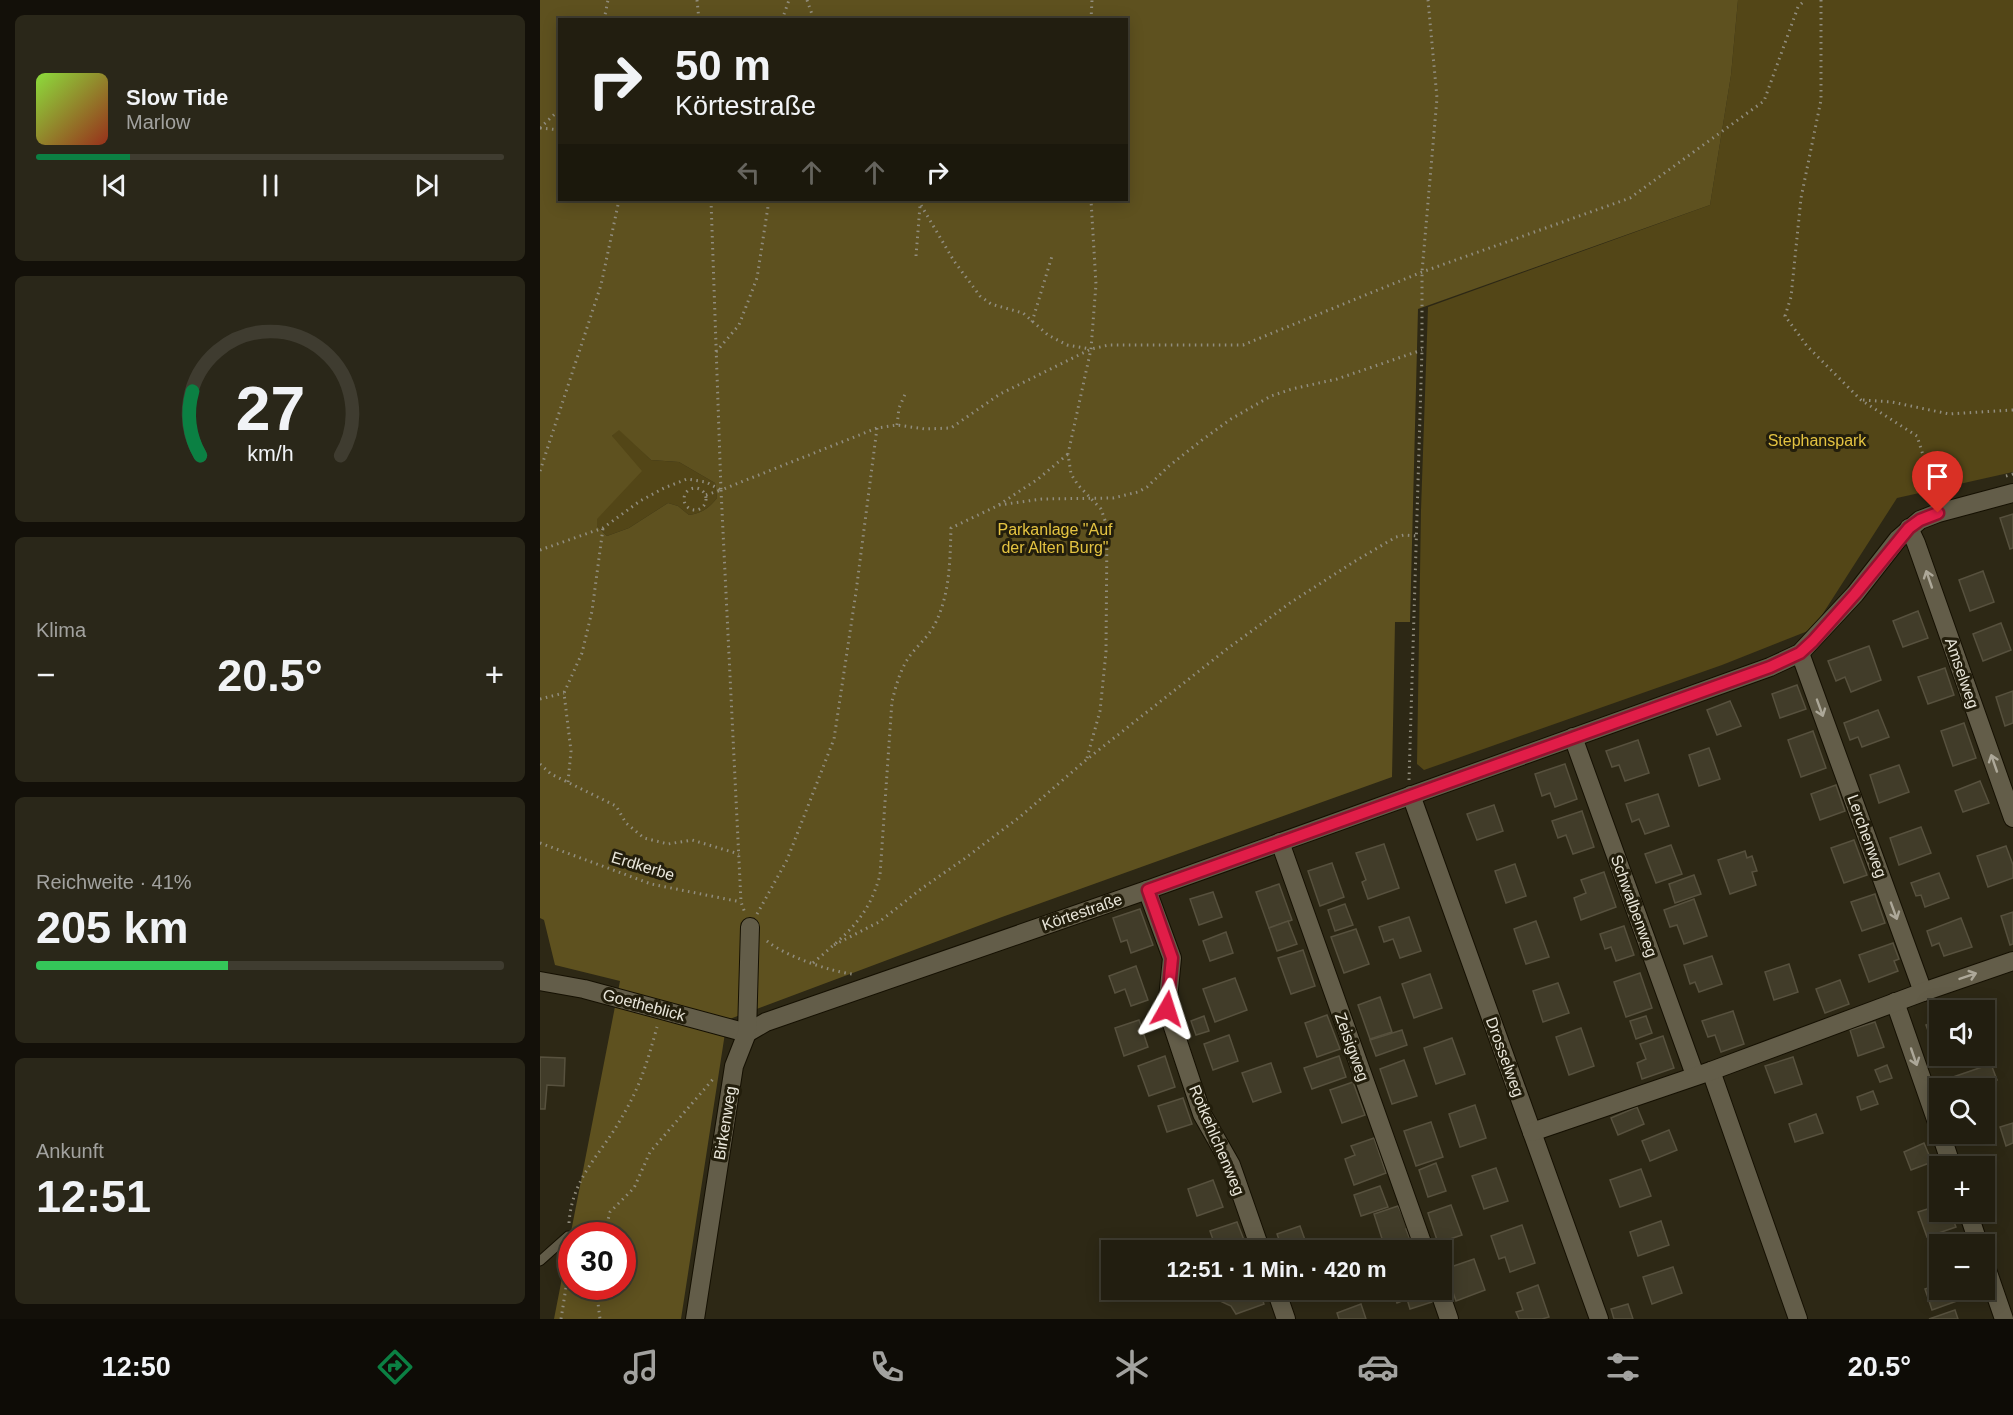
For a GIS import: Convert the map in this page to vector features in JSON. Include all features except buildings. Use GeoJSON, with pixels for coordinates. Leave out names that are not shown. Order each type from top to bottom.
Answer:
{"type":"FeatureCollection","features":[{"type":"Feature","properties":{"kind":"street","name":"Körtestraße"},"geometry":{"type":"LineString","coordinates":[[747,1033],[766,1022],[1148,890],[1770,667],[1800,653],[1855,594],[1909,528],[1920,520],[2013,493]]}},
{"type":"Feature","properties":{"kind":"street","name":"Amselweg"},"geometry":{"type":"LineString","coordinates":[[1909,528],[1917,543],[2013,818]]}},
{"type":"Feature","properties":{"kind":"street","name":"Lerchenweg"},"geometry":{"type":"LineString","coordinates":[[1800,653],[1923,992]]}},
{"type":"Feature","properties":{"kind":"street","name":"Schwalbenweg"},"geometry":{"type":"LineString","coordinates":[[1573,737],[1798,1319]]}},
{"type":"Feature","properties":{"kind":"street","name":"Drosselweg"},"geometry":{"type":"LineString","coordinates":[[1411,795],[1599,1319]]}},
{"type":"Feature","properties":{"kind":"street","name":"Zeisigweg"},"geometry":{"type":"LineString","coordinates":[[1280,842],[1421,1240]]}},
{"type":"Feature","properties":{"kind":"street","name":"Rotkehlchenweg"},"geometry":{"type":"LineString","coordinates":[[1148,890],[1172,958],[1167,1009],[1202,1114],[1230,1165],[1258,1240]]}},
{"type":"Feature","properties":{"kind":"street","name":"Birkenweg"},"geometry":{"type":"LineString","coordinates":[[694,1319],[734,1066],[747,1033],[750,927]]}},
{"type":"Feature","properties":{"kind":"street"},"geometry":{"type":"LineString","coordinates":[[1532,1132],[2013,961]]}},
{"type":"Feature","properties":{"kind":"street","name":"Goetheblick"},"geometry":{"type":"LineString","coordinates":[[540,981],[584,989],[747,1033]]}},
{"type":"Feature","properties":{"kind":"street"},"geometry":{"type":"LineString","coordinates":[[1895,1002],[1929,1100]]}},
{"type":"Feature","properties":{"kind":"street"},"geometry":{"type":"LineString","coordinates":[[1995,1293],[2004,1319]]}},
{"type":"Feature","properties":{"kind":"street"},"geometry":{"type":"LineString","coordinates":[[1279,1300],[1286,1319]]}},
{"type":"Feature","properties":{"kind":"street"},"geometry":{"type":"LineString","coordinates":[[1442,1300],[1449,1319]]}},
{"type":"Feature","properties":{"kind":"lane"},"geometry":{"type":"LineString","coordinates":[[540,1261],[558,1245]]}},
{"type":"Feature","properties":{"kind":"path"},"geometry":{"type":"LineString","coordinates":[[604,18],[608,0]]}},
{"type":"Feature","properties":{"kind":"path"},"geometry":{"type":"LineString","coordinates":[[697,0],[699,18]]}},
{"type":"Feature","properties":{"kind":"path"},"geometry":{"type":"LineString","coordinates":[[783,18],[789,0]]}},
{"type":"Feature","properties":{"kind":"path"},"geometry":{"type":"LineString","coordinates":[[807,0],[813,18]]}},
{"type":"Feature","properties":{"kind":"path"},"geometry":{"type":"LineString","coordinates":[[1091,18],[1092,0]]}},
{"type":"Feature","properties":{"kind":"path"},"geometry":{"type":"LineString","coordinates":[[1411,795],[1409,780],[1422,350],[1422,272],[1437,98],[1428,0]]}},
{"type":"Feature","properties":{"kind":"path"},"geometry":{"type":"LineString","coordinates":[[706,495],[877,428],[897,424],[925,429],[951,428],[1000,394],[1091,349],[1108,345],[1243,345],[1422,272],[1630,198],[1764,101],[1798,7],[1805,0]]}},
{"type":"Feature","properties":{"kind":"path"},"geometry":{"type":"LineString","coordinates":[[1821,0],[1821,100],[1801,198],[1791,297],[1785,316],[1807,346],[1861,400],[1917,436],[1936,496]]}},
{"type":"Feature","properties":{"kind":"path"},"geometry":{"type":"LineString","coordinates":[[540,128],[558,111]]}},
{"type":"Feature","properties":{"kind":"path"},"geometry":{"type":"LineString","coordinates":[[540,128],[558,130]]}},
{"type":"Feature","properties":{"kind":"path"},"geometry":{"type":"LineString","coordinates":[[540,471],[601,285],[620,201]]}},
{"type":"Feature","properties":{"kind":"path"},"geometry":{"type":"LineString","coordinates":[[711,201],[715,354],[741,902],[750,927],[775,948],[839,972],[860,976]]}},
{"type":"Feature","properties":{"kind":"path"},"geometry":{"type":"LineString","coordinates":[[715,354],[739,325],[757,278],[769,201]]}},
{"type":"Feature","properties":{"kind":"path"},"geometry":{"type":"LineString","coordinates":[[918,201],[954,261],[980,296],[991,304],[1023,313],[1048,335],[1067,345],[1091,349]]}},
{"type":"Feature","properties":{"kind":"path"},"geometry":{"type":"LineString","coordinates":[[1086,760],[1100,711],[1106,652],[1107,526],[1101,509],[1078,485],[1071,474],[1068,454],[1091,349],[1096,284],[1091,201]]}},
{"type":"Feature","properties":{"kind":"path"},"geometry":{"type":"LineString","coordinates":[[916,256],[920,204]]}},
{"type":"Feature","properties":{"kind":"path"},"geometry":{"type":"LineString","coordinates":[[1032,322],[1052,256]]}},
{"type":"Feature","properties":{"kind":"path"},"geometry":{"type":"LineString","coordinates":[[997,506],[1042,499],[1113,498],[1138,492],[1231,419],[1271,396],[1337,379],[1422,350]]}},
{"type":"Feature","properties":{"kind":"path"},"geometry":{"type":"LineString","coordinates":[[897,424],[899,408],[906,392]]}},
{"type":"Feature","properties":{"kind":"path"},"geometry":{"type":"LineString","coordinates":[[1861,400],[1892,402],[1949,414],[2013,410]]}},
{"type":"Feature","properties":{"kind":"path"},"geometry":{"type":"LineString","coordinates":[[750,927],[787,860],[834,739],[877,428]]}},
{"type":"Feature","properties":{"kind":"path"},"geometry":{"type":"LineString","coordinates":[[813,963],[855,925],[874,896],[880,875],[892,701],[908,659],[934,626],[946,597],[951,528],[997,506],[1038,479],[1068,454]]}},
{"type":"Feature","properties":{"kind":"path"},"geometry":{"type":"LineString","coordinates":[[2002,477],[2013,474]]}},
{"type":"Feature","properties":{"kind":"path"},"geometry":{"type":"LineString","coordinates":[[540,550],[603,528],[640,501],[687,479],[706,482],[721,490]]}},
{"type":"Feature","properties":{"kind":"path"},"geometry":{"type":"LineString","coordinates":[[698,488],[706,495],[706,501],[700,509],[687,506],[684,497],[689,490],[698,488]]}},
{"type":"Feature","properties":{"kind":"path"},"geometry":{"type":"LineString","coordinates":[[568,782],[571,751],[564,693],[582,653],[592,611],[603,528]]}},
{"type":"Feature","properties":{"kind":"path"},"geometry":{"type":"LineString","coordinates":[[834,945],[879,922],[1021,816],[1086,760],[1227,649],[1290,603],[1396,537],[1417,536]]}},
{"type":"Feature","properties":{"kind":"path"},"geometry":{"type":"LineString","coordinates":[[540,699],[564,693]]}},
{"type":"Feature","properties":{"kind":"path"},"geometry":{"type":"LineString","coordinates":[[540,764],[551,774],[616,806],[626,823],[644,838],[668,844],[692,840],[739,854]]}},
{"type":"Feature","properties":{"kind":"path","name":"Erdkerbe"},"geometry":{"type":"LineString","coordinates":[[540,843],[651,884],[741,902]]}},
{"type":"Feature","properties":{"kind":"path"},"geometry":{"type":"LineString","coordinates":[[569,1222],[579,1181],[621,1119],[641,1082],[662,1011]]}},
{"type":"Feature","properties":{"kind":"path"},"geometry":{"type":"LineString","coordinates":[[608,1222],[610,1212],[634,1188],[650,1152],[715,1078]]}},
{"type":"Feature","properties":{"kind":"path"},"geometry":{"type":"LineString","coordinates":[[561,1319],[564,1300]]}},
{"type":"Feature","properties":{"kind":"path"},"geometry":{"type":"LineString","coordinates":[[598,1300],[600,1319]]}},
{"type":"Feature","properties":{"kind":"green space","name":"Parkanlage \"Auf der Alten Burg\""},"geometry":{"type":"Polygon","coordinates":[[[540,0],[1738,0],[1731,75],[1710,205],[1418,309],[1410,622],[1395,622],[1392,777],[1002,917],[727,1020],[681,1319],[554,1319],[558,1299],[636,1300],[636,1222],[573,1222],[620,981],[555,965],[544,920],[540,918],[540,0]],[[619,430],[612,436],[642,471],[597,519],[597,526],[607,536],[629,528],[668,503],[678,506],[689,515],[705,510],[717,498],[715,483],[679,462],[651,460],[619,430]]]}},
{"type":"Feature","properties":{"kind":"green space","name":"Stephanspark"},"geometry":{"type":"Polygon","coordinates":[[[1738,0],[2013,0],[2013,472],[1897,498],[1813,629],[1722,665],[1424,770],[1417,764],[1421,510],[1428,307],[1710,205],[1731,75],[1738,0]]]}},
{"type":"Feature","properties":{"kind":"green space"},"geometry":{"type":"Polygon","coordinates":[[[619,429],[651,460],[679,462],[715,483],[717,498],[705,510],[689,515],[678,506],[668,503],[629,528],[607,536],[597,526],[596,519],[616,496],[612,436],[619,429]]]}},
{"type":"Feature","properties":{"kind":"route"},"geometry":{"type":"LineString","coordinates":[[1167,1009],[1172,958],[1148,890],[1770,667],[1800,653],[1855,594],[1898,539],[1920,520],[1938,513]]}}]}
